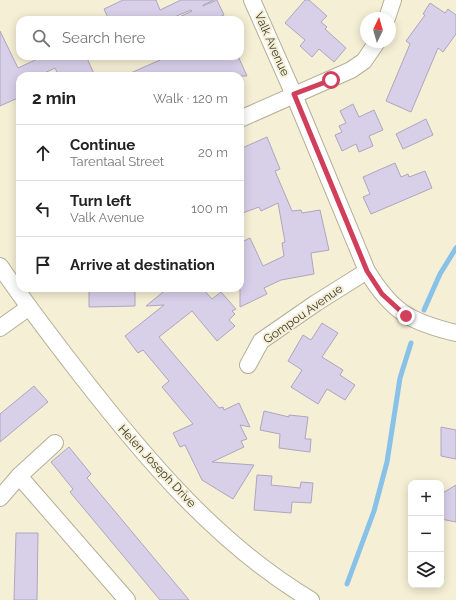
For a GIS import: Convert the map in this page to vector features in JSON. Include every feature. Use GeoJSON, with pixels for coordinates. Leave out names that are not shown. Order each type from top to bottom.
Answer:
{"type":"FeatureCollection","features":[{"type":"Feature","properties":{"kind":"street","name":"Valk Avenue"},"geometry":{"type":"LineString","coordinates":[[252,0],[294,94],[367,271],[382,294],[406,316],[422,324],[456,333]]}},
{"type":"Feature","properties":{"kind":"street"},"geometry":{"type":"LineString","coordinates":[[388,12],[393,0]]}},
{"type":"Feature","properties":{"kind":"street"},"geometry":{"type":"LineString","coordinates":[[244,117],[351,70],[364,61],[374,48]]}},
{"type":"Feature","properties":{"kind":"street","name":"Helen Joseph Drive"},"geometry":{"type":"LineString","coordinates":[[0,266],[16,290]]}},
{"type":"Feature","properties":{"kind":"street","name":"Gompou Avenue"},"geometry":{"type":"LineString","coordinates":[[248,365],[261,341],[316,302],[367,271]]}},
{"type":"Feature","properties":{"kind":"street","name":"Helen Joseph Drive"},"geometry":{"type":"LineString","coordinates":[[17,292],[28,308],[127,435],[171,484],[226,538],[294,590],[311,600]]}},
{"type":"Feature","properties":{"kind":"street"},"geometry":{"type":"LineString","coordinates":[[0,328],[28,308]]}},
{"type":"Feature","properties":{"kind":"street"},"geometry":{"type":"LineString","coordinates":[[0,498],[19,476],[55,443]]}},
{"type":"Feature","properties":{"kind":"street"},"geometry":{"type":"LineString","coordinates":[[19,476],[127,600]]}},
{"type":"Feature","properties":{"kind":"building"},"geometry":{"type":"Polygon","coordinates":[[[123,0],[156,0],[160,10],[181,0],[214,0],[203,6],[217,0],[224,15],[181,16],[192,11],[191,10],[177,16],[107,16],[104,9],[123,0]]]}},
{"type":"Feature","properties":{"kind":"building"},"geometry":{"type":"Polygon","coordinates":[[[305,0],[309,0],[327,16],[321,22],[327,27],[325,29],[346,48],[334,62],[319,49],[312,57],[300,46],[305,40],[285,23],[305,0]]]}},
{"type":"Feature","properties":{"kind":"building"},"geometry":{"type":"Polygon","coordinates":[[[430,3],[445,13],[448,9],[456,15],[456,34],[443,52],[438,48],[411,112],[386,101],[410,44],[406,41],[425,15],[423,14],[430,3]]]}},
{"type":"Feature","properties":{"kind":"building"},"geometry":{"type":"Polygon","coordinates":[[[0,31],[18,68],[35,60],[88,60],[93,72],[57,72],[55,68],[46,72],[16,72],[16,99],[0,106],[0,31]]]}},
{"type":"Feature","properties":{"kind":"building"},"geometry":{"type":"Polygon","coordinates":[[[160,60],[240,60],[247,76],[244,76],[244,72],[133,72],[160,60]]]}},
{"type":"Feature","properties":{"kind":"building"},"geometry":{"type":"Polygon","coordinates":[[[353,104],[359,117],[374,110],[383,130],[369,136],[373,146],[359,152],[356,144],[342,151],[335,135],[342,132],[339,126],[346,123],[340,111],[353,104]]]}},
{"type":"Feature","properties":{"kind":"building"},"geometry":{"type":"Polygon","coordinates":[[[426,119],[433,135],[403,149],[396,134],[426,119]]]}},
{"type":"Feature","properties":{"kind":"building"},"geometry":{"type":"Polygon","coordinates":[[[267,137],[280,169],[275,171],[292,211],[301,210],[302,213],[320,210],[329,250],[311,253],[314,274],[281,280],[264,288],[267,294],[240,307],[240,292],[244,292],[244,241],[250,238],[263,266],[284,256],[282,243],[285,242],[278,203],[261,211],[259,207],[244,213],[244,147],[267,137]]]}},
{"type":"Feature","properties":{"kind":"building"},"geometry":{"type":"Polygon","coordinates":[[[395,163],[401,177],[408,174],[409,177],[425,171],[432,188],[371,214],[363,197],[370,194],[363,177],[395,163]]]}},
{"type":"Feature","properties":{"kind":"building"},"geometry":{"type":"Polygon","coordinates":[[[89,292],[135,292],[135,306],[89,307],[89,292]]]}},
{"type":"Feature","properties":{"kind":"building"},"geometry":{"type":"Polygon","coordinates":[[[163,292],[206,292],[212,299],[221,292],[236,309],[232,311],[235,314],[229,320],[235,326],[217,341],[192,311],[159,337],[219,408],[223,407],[224,410],[239,403],[250,427],[240,425],[247,439],[241,441],[244,447],[212,462],[254,465],[233,499],[202,480],[185,445],[180,447],[173,433],[193,424],[162,387],[169,381],[143,350],[138,353],[125,336],[164,305],[146,306],[163,292]]]}},
{"type":"Feature","properties":{"kind":"building"},"geometry":{"type":"Polygon","coordinates":[[[322,323],[338,333],[322,357],[343,370],[340,375],[355,385],[345,400],[327,389],[318,404],[291,387],[302,370],[288,361],[303,335],[311,340],[322,323]]]}},
{"type":"Feature","properties":{"kind":"building"},"geometry":{"type":"Polygon","coordinates":[[[34,386],[48,402],[0,442],[0,414],[34,386]]]}},
{"type":"Feature","properties":{"kind":"building"},"geometry":{"type":"Polygon","coordinates":[[[264,411],[289,417],[289,415],[308,417],[305,439],[311,439],[310,452],[279,448],[280,434],[260,430],[264,411]]]}},
{"type":"Feature","properties":{"kind":"building"},"geometry":{"type":"Polygon","coordinates":[[[441,427],[456,430],[456,459],[441,456],[441,427]]]}},
{"type":"Feature","properties":{"kind":"building"},"geometry":{"type":"Polygon","coordinates":[[[69,447],[91,474],[87,478],[189,600],[160,600],[70,492],[73,489],[51,462],[69,447]]]}},
{"type":"Feature","properties":{"kind":"building"},"geometry":{"type":"Polygon","coordinates":[[[257,475],[272,476],[271,485],[300,488],[301,482],[313,483],[311,503],[292,502],[291,513],[254,510],[257,475]]]}},
{"type":"Feature","properties":{"kind":"building"},"geometry":{"type":"Polygon","coordinates":[[[456,485],[456,522],[444,520],[444,492],[456,485]]]}},
{"type":"Feature","properties":{"kind":"building"},"geometry":{"type":"Polygon","coordinates":[[[16,533],[38,533],[37,600],[14,600],[16,533]]]}},
{"type":"Feature","properties":{"kind":"waterway"},"geometry":{"type":"LineString","coordinates":[[424,310],[440,274],[456,248]]}},
{"type":"Feature","properties":{"kind":"waterway"},"geometry":{"type":"LineString","coordinates":[[347,584],[374,511],[387,462],[400,378],[411,343]]}},
{"type":"Feature","properties":{"kind":"route"},"geometry":{"type":"LineString","coordinates":[[331,80],[294,94],[367,271],[382,294],[393,306],[406,316]]}}]}
